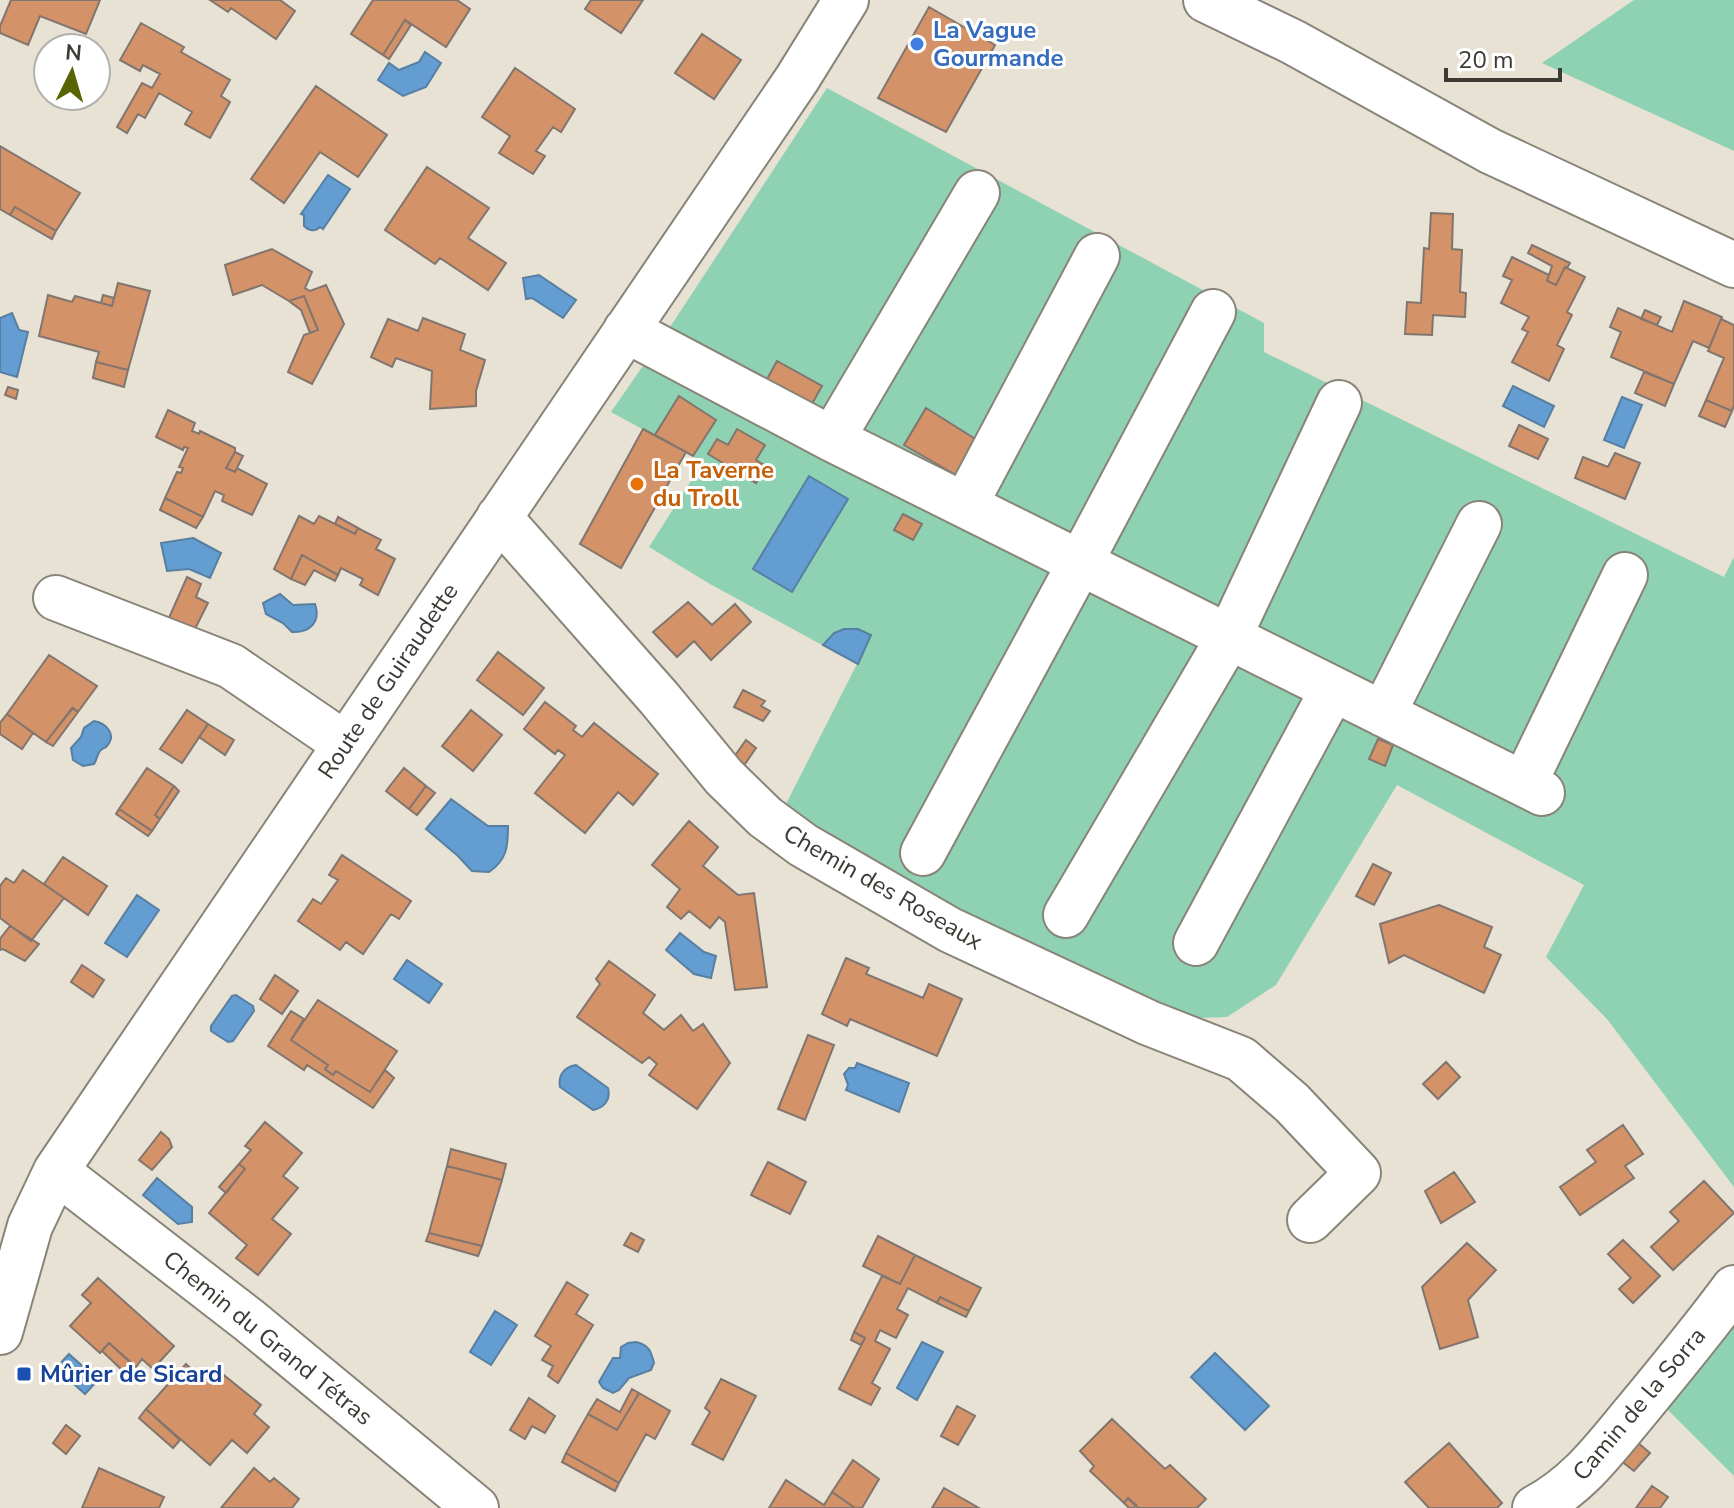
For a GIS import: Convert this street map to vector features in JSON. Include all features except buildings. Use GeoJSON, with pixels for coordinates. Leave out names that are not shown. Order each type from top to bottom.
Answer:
{"type":"FeatureCollection","features":[{"type":"Feature","properties":{"kind":"street","name":"Route de Guiraudette"},"geometry":{"type":"LineString","coordinates":[[814,49],[818,0]]}},
{"type":"Feature","properties":{"kind":"street","name":"Route de Guiraudette"},"geometry":{"type":"LineString","coordinates":[[0,1332],[15,1222],[56,1171],[797,79],[846,0]]}},
{"type":"Feature","properties":{"kind":"street"},"geometry":{"type":"LineString","coordinates":[[1206,0],[1293,42],[1490,151],[1734,265]]}},
{"type":"Feature","properties":{"kind":"street"},"geometry":{"type":"LineString","coordinates":[[832,439],[977,193]]}},
{"type":"Feature","properties":{"kind":"street"},"geometry":{"type":"LineString","coordinates":[[965,505],[1097,256]]}},
{"type":"Feature","properties":{"kind":"street"},"geometry":{"type":"LineString","coordinates":[[923,853],[1213,312]]}},
{"type":"Feature","properties":{"kind":"street"},"geometry":{"type":"LineString","coordinates":[[626,330],[832,439],[1533,789],[1625,575]]}},
{"type":"Feature","properties":{"kind":"street"},"geometry":{"type":"LineString","coordinates":[[1066,915],[1229,637],[1339,403]]}},
{"type":"Feature","properties":{"kind":"street","name":"Chemin des Roseaux"},"geometry":{"type":"LineString","coordinates":[[499,517],[659,698],[724,777],[765,817],[803,845],[950,930],[1149,1023],[1241,1059],[1292,1103],[1358,1173],[1310,1220]]}},
{"type":"Feature","properties":{"kind":"street"},"geometry":{"type":"LineString","coordinates":[[1383,714],[1479,524]]}},
{"type":"Feature","properties":{"kind":"street"},"geometry":{"type":"LineString","coordinates":[[56,598],[231,666],[345,744]]}},
{"type":"Feature","properties":{"kind":"street"},"geometry":{"type":"LineString","coordinates":[[1196,943],[1333,689]]}},
{"type":"Feature","properties":{"kind":"street","name":"Chemin du Grand Tétras"},"geometry":{"type":"LineString","coordinates":[[56,1171],[250,1321],[476,1508]]}},
{"type":"Feature","properties":{"kind":"street","name":"Camin de la Sorra"},"geometry":{"type":"LineString","coordinates":[[1535,1508],[1560,1494],[1584,1473],[1689,1348],[1734,1288]]}},
{"type":"Feature","properties":{"kind":"green space"},"geometry":{"type":"Polygon","coordinates":[[[1634,0],[1734,0],[1734,151],[1542,63],[1634,0]]]}},
{"type":"Feature","properties":{"kind":"green space"},"geometry":{"type":"Polygon","coordinates":[[[827,88],[1264,323],[1264,352],[1724,577],[1734,557],[1734,1187],[1607,1019],[1546,957],[1584,885],[1397,785],[1276,985],[1227,1017],[1166,1019],[851,857],[786,804],[857,664],[649,547],[703,462],[611,412],[827,88]]]}},
{"type":"Feature","properties":{"kind":"green space"},"geometry":{"type":"Polygon","coordinates":[[[1734,1303],[1734,1476],[1660,1402],[1734,1303]]]}},
{"type":"Feature","properties":{"kind":"water"},"geometry":{"type":"Polygon","coordinates":[[[425,52],[441,63],[426,87],[403,96],[378,80],[389,63],[399,70],[419,62],[425,52]]]}},
{"type":"Feature","properties":{"kind":"water"},"geometry":{"type":"Polygon","coordinates":[[[328,175],[350,189],[323,229],[310,230],[304,226],[304,215],[301,214],[328,175]]]}},
{"type":"Feature","properties":{"kind":"water"},"geometry":{"type":"Polygon","coordinates":[[[539,275],[576,300],[563,318],[532,298],[526,299],[523,278],[539,275]]]}},
{"type":"Feature","properties":{"kind":"water"},"geometry":{"type":"Polygon","coordinates":[[[12,313],[19,330],[28,332],[17,377],[0,372],[0,318],[12,313]]]}},
{"type":"Feature","properties":{"kind":"water"},"geometry":{"type":"Polygon","coordinates":[[[1513,386],[1554,406],[1544,427],[1503,406],[1513,386]]]}},
{"type":"Feature","properties":{"kind":"water"},"geometry":{"type":"Polygon","coordinates":[[[1622,397],[1642,405],[1624,448],[1604,440],[1622,397]]]}},
{"type":"Feature","properties":{"kind":"water"},"geometry":{"type":"Polygon","coordinates":[[[809,476],[848,499],[792,592],[753,569],[809,476]]]}},
{"type":"Feature","properties":{"kind":"water"},"geometry":{"type":"Polygon","coordinates":[[[193,538],[221,553],[210,578],[189,569],[167,571],[161,543],[193,538]]]}},
{"type":"Feature","properties":{"kind":"water"},"geometry":{"type":"Polygon","coordinates":[[[280,594],[293,605],[315,604],[315,621],[309,628],[292,632],[266,614],[263,603],[280,594]]]}},
{"type":"Feature","properties":{"kind":"water"},"geometry":{"type":"Polygon","coordinates":[[[858,629],[871,635],[858,664],[823,645],[834,633],[858,629]]]}},
{"type":"Feature","properties":{"kind":"water"},"geometry":{"type":"Polygon","coordinates":[[[94,721],[109,730],[111,738],[94,764],[83,766],[73,760],[71,748],[84,728],[94,721]]]}},
{"type":"Feature","properties":{"kind":"water"},"geometry":{"type":"Polygon","coordinates":[[[451,799],[488,826],[508,826],[505,852],[500,863],[489,872],[472,871],[426,829],[451,799]]]}},
{"type":"Feature","properties":{"kind":"water"},"geometry":{"type":"Polygon","coordinates":[[[137,895],[159,910],[127,957],[105,943],[137,895]]]}},
{"type":"Feature","properties":{"kind":"water"},"geometry":{"type":"Polygon","coordinates":[[[680,933],[704,952],[716,956],[711,978],[694,974],[666,950],[680,933]]]}},
{"type":"Feature","properties":{"kind":"water"},"geometry":{"type":"Polygon","coordinates":[[[407,960],[442,984],[429,1003],[394,979],[407,960]]]}},
{"type":"Feature","properties":{"kind":"water"},"geometry":{"type":"Polygon","coordinates":[[[236,995],[253,1006],[254,1011],[233,1041],[228,1042],[211,1031],[211,1026],[232,996],[236,995]]]}},
{"type":"Feature","properties":{"kind":"water"},"geometry":{"type":"Polygon","coordinates":[[[857,1063],[909,1083],[899,1112],[846,1090],[848,1085],[844,1074],[849,1068],[855,1068],[857,1063]]]}},
{"type":"Feature","properties":{"kind":"water"},"geometry":{"type":"Polygon","coordinates":[[[576,1065],[608,1088],[606,1103],[593,1110],[560,1087],[563,1072],[576,1065]]]}},
{"type":"Feature","properties":{"kind":"water"},"geometry":{"type":"Polygon","coordinates":[[[157,1178],[192,1207],[192,1222],[178,1224],[143,1195],[157,1178]]]}},
{"type":"Feature","properties":{"kind":"water"},"geometry":{"type":"Polygon","coordinates":[[[495,1311],[517,1325],[491,1365],[470,1352],[495,1311]]]}},
{"type":"Feature","properties":{"kind":"water"},"geometry":{"type":"Polygon","coordinates":[[[636,1342],[650,1352],[654,1363],[651,1370],[629,1378],[613,1393],[603,1388],[599,1382],[613,1358],[620,1358],[621,1347],[636,1342]]]}},
{"type":"Feature","properties":{"kind":"water"},"geometry":{"type":"Polygon","coordinates":[[[922,1342],[943,1352],[917,1400],[897,1388],[922,1342]]]}},
{"type":"Feature","properties":{"kind":"water"},"geometry":{"type":"Polygon","coordinates":[[[1215,1353],[1269,1406],[1245,1430],[1191,1377],[1215,1353]]]}},
{"type":"Feature","properties":{"kind":"water"},"geometry":{"type":"Polygon","coordinates":[[[69,1354],[98,1380],[85,1394],[56,1368],[69,1354]]]}},
{"type":"Feature","properties":{"kind":"place","name":"La Vague Gourmande"},"geometry":{"type":"Point","coordinates":[917,44]}},
{"type":"Feature","properties":{"kind":"place","name":"La Taverne du Troll"},"geometry":{"type":"Point","coordinates":[637,484]}},
{"type":"Feature","properties":{"kind":"place","name":"Mûrier de Sicard"},"geometry":{"type":"Point","coordinates":[24,1374]}}]}
